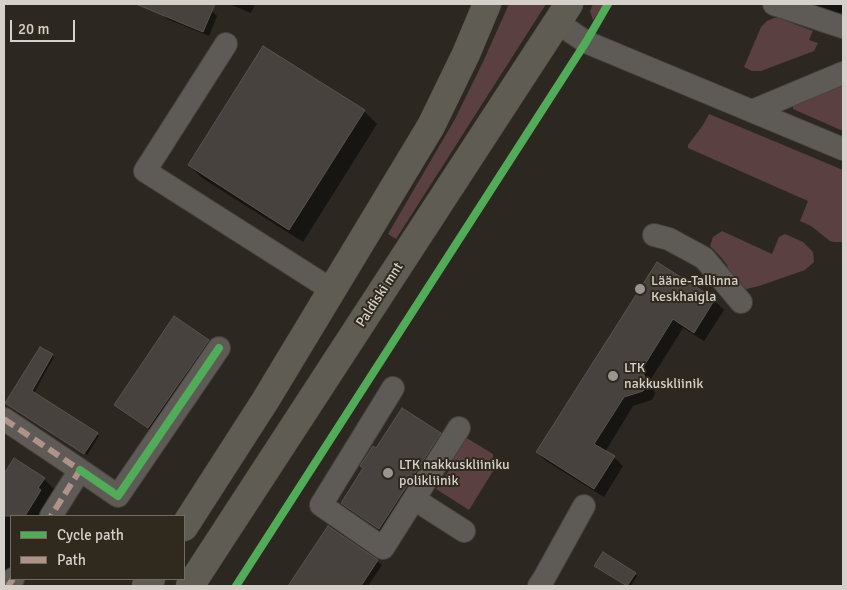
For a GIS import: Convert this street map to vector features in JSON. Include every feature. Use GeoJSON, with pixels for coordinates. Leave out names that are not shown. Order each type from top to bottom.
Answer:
{"type":"FeatureCollection","features":[{"type":"Feature","properties":{"kind":"main road"},"geometry":{"type":"LineString","coordinates":[[185,526],[265,400],[431,126],[466,54],[487,4]]}},
{"type":"Feature","properties":{"kind":"main road","name":"Paldiski mnt"},"geometry":{"type":"LineString","coordinates":[[190,586],[564,14]]}},
{"type":"Feature","properties":{"kind":"street"},"geometry":{"type":"LineString","coordinates":[[774,4],[843,27]]}},
{"type":"Feature","properties":{"kind":"street"},"geometry":{"type":"LineString","coordinates":[[564,14],[586,42],[843,149]]}},
{"type":"Feature","properties":{"kind":"street"},"geometry":{"type":"LineString","coordinates":[[226,44],[145,171],[332,290]]}},
{"type":"Feature","properties":{"kind":"street"},"geometry":{"type":"LineString","coordinates":[[752,111],[843,73]]}},
{"type":"Feature","properties":{"kind":"street"},"geometry":{"type":"LineString","coordinates":[[654,235],[669,239],[704,258],[741,302]]}},
{"type":"Feature","properties":{"kind":"street"},"geometry":{"type":"LineString","coordinates":[[4,419],[118,496],[219,348]]}},
{"type":"Feature","properties":{"kind":"street"},"geometry":{"type":"LineString","coordinates":[[393,388],[321,505],[383,548],[459,428]]}},
{"type":"Feature","properties":{"kind":"street"},"geometry":{"type":"LineString","coordinates":[[52,515],[80,470]]}},
{"type":"Feature","properties":{"kind":"street"},"geometry":{"type":"LineString","coordinates":[[414,499],[464,531]]}},
{"type":"Feature","properties":{"kind":"street"},"geometry":{"type":"LineString","coordinates":[[539,586],[584,506]]}},
{"type":"Feature","properties":{"kind":"shaded area"},"geometry":{"type":"Polygon","coordinates":[[[509,4],[546,4],[396,239],[388,234],[455,119],[509,4]]]}},
{"type":"Feature","properties":{"kind":"shaded area"},"geometry":{"type":"Polygon","coordinates":[[[593,4],[604,4],[593,20],[590,11],[593,4]]]}},
{"type":"Feature","properties":{"kind":"shaded area"},"geometry":{"type":"Polygon","coordinates":[[[779,18],[813,31],[809,40],[818,43],[814,51],[761,71],[752,71],[744,67],[761,27],[767,21],[779,18]]]}},
{"type":"Feature","properties":{"kind":"shaded area"},"geometry":{"type":"Polygon","coordinates":[[[843,83],[843,131],[793,109],[793,105],[843,83]]]}},
{"type":"Feature","properties":{"kind":"shaded area"},"geometry":{"type":"Polygon","coordinates":[[[709,114],[843,170],[843,242],[830,241],[811,226],[800,221],[808,201],[688,148],[688,145],[709,114]]]}},
{"type":"Feature","properties":{"kind":"shaded area"},"geometry":{"type":"Polygon","coordinates":[[[722,231],[772,254],[779,237],[785,234],[803,242],[813,252],[814,262],[805,270],[742,290],[733,283],[727,265],[710,246],[713,237],[722,231]]]}},
{"type":"Feature","properties":{"kind":"shaded area"},"geometry":{"type":"Polygon","coordinates":[[[460,434],[493,454],[493,471],[469,510],[436,489],[450,469],[442,463],[460,434]]]}},
{"type":"Feature","properties":{"kind":"building"},"geometry":{"type":"Polygon","coordinates":[[[136,4],[215,4],[203,32],[136,4]]]}},
{"type":"Feature","properties":{"kind":"building"},"geometry":{"type":"Polygon","coordinates":[[[263,46],[365,110],[289,230],[188,165],[263,46]]]}},
{"type":"Feature","properties":{"kind":"building","name":"LTK nakkuskliinik"},"geometry":{"type":"Polygon","coordinates":[[[657,262],[715,299],[694,333],[673,319],[642,369],[647,384],[643,391],[624,397],[594,444],[615,456],[594,489],[536,452],[657,262]]]}},
{"type":"Feature","properties":{"kind":"building"},"geometry":{"type":"Polygon","coordinates":[[[174,316],[209,340],[148,428],[114,405],[174,316]]]}},
{"type":"Feature","properties":{"kind":"building"},"geometry":{"type":"Polygon","coordinates":[[[40,347],[53,354],[32,391],[98,433],[84,454],[5,403],[40,347]]]}},
{"type":"Feature","properties":{"kind":"building","name":"LTK nakkuskliiniku polikliinik"},"geometry":{"type":"Polygon","coordinates":[[[402,408],[441,433],[379,529],[341,503],[363,468],[360,466],[373,446],[376,448],[402,408]]]}},
{"type":"Feature","properties":{"kind":"building"},"geometry":{"type":"Polygon","coordinates":[[[14,458],[45,478],[38,488],[41,490],[26,515],[4,516],[4,474],[14,458]]]}},
{"type":"Feature","properties":{"kind":"building"},"geometry":{"type":"Polygon","coordinates":[[[328,526],[378,560],[361,586],[288,586],[328,526]]]}},
{"type":"Feature","properties":{"kind":"building"},"geometry":{"type":"Polygon","coordinates":[[[603,552],[636,573],[627,586],[594,566],[603,552]]]}},
{"type":"Feature","properties":{"kind":"marked path"},"geometry":{"type":"LineString","coordinates":[[4,419],[80,470],[52,515]]}},
{"type":"Feature","properties":{"kind":"marked path"},"geometry":{"type":"LineString","coordinates":[[8,586],[12,580]]}},
{"type":"Feature","properties":{"kind":"cycle path"},"geometry":{"type":"LineString","coordinates":[[236,586],[586,42],[608,4]]}},
{"type":"Feature","properties":{"kind":"cycle path"},"geometry":{"type":"LineString","coordinates":[[80,470],[118,496],[219,348]]}},
{"type":"Feature","properties":{"kind":"place","name":"Lääne-Tallinna Keskhaigla"},"geometry":{"type":"Point","coordinates":[640,289]}},
{"type":"Feature","properties":{"kind":"place","name":"LTK nakkuskliinik"},"geometry":{"type":"Point","coordinates":[613,376]}},
{"type":"Feature","properties":{"kind":"place","name":"LTK nakkuskliiniku polikliinik"},"geometry":{"type":"Point","coordinates":[388,473]}}]}
